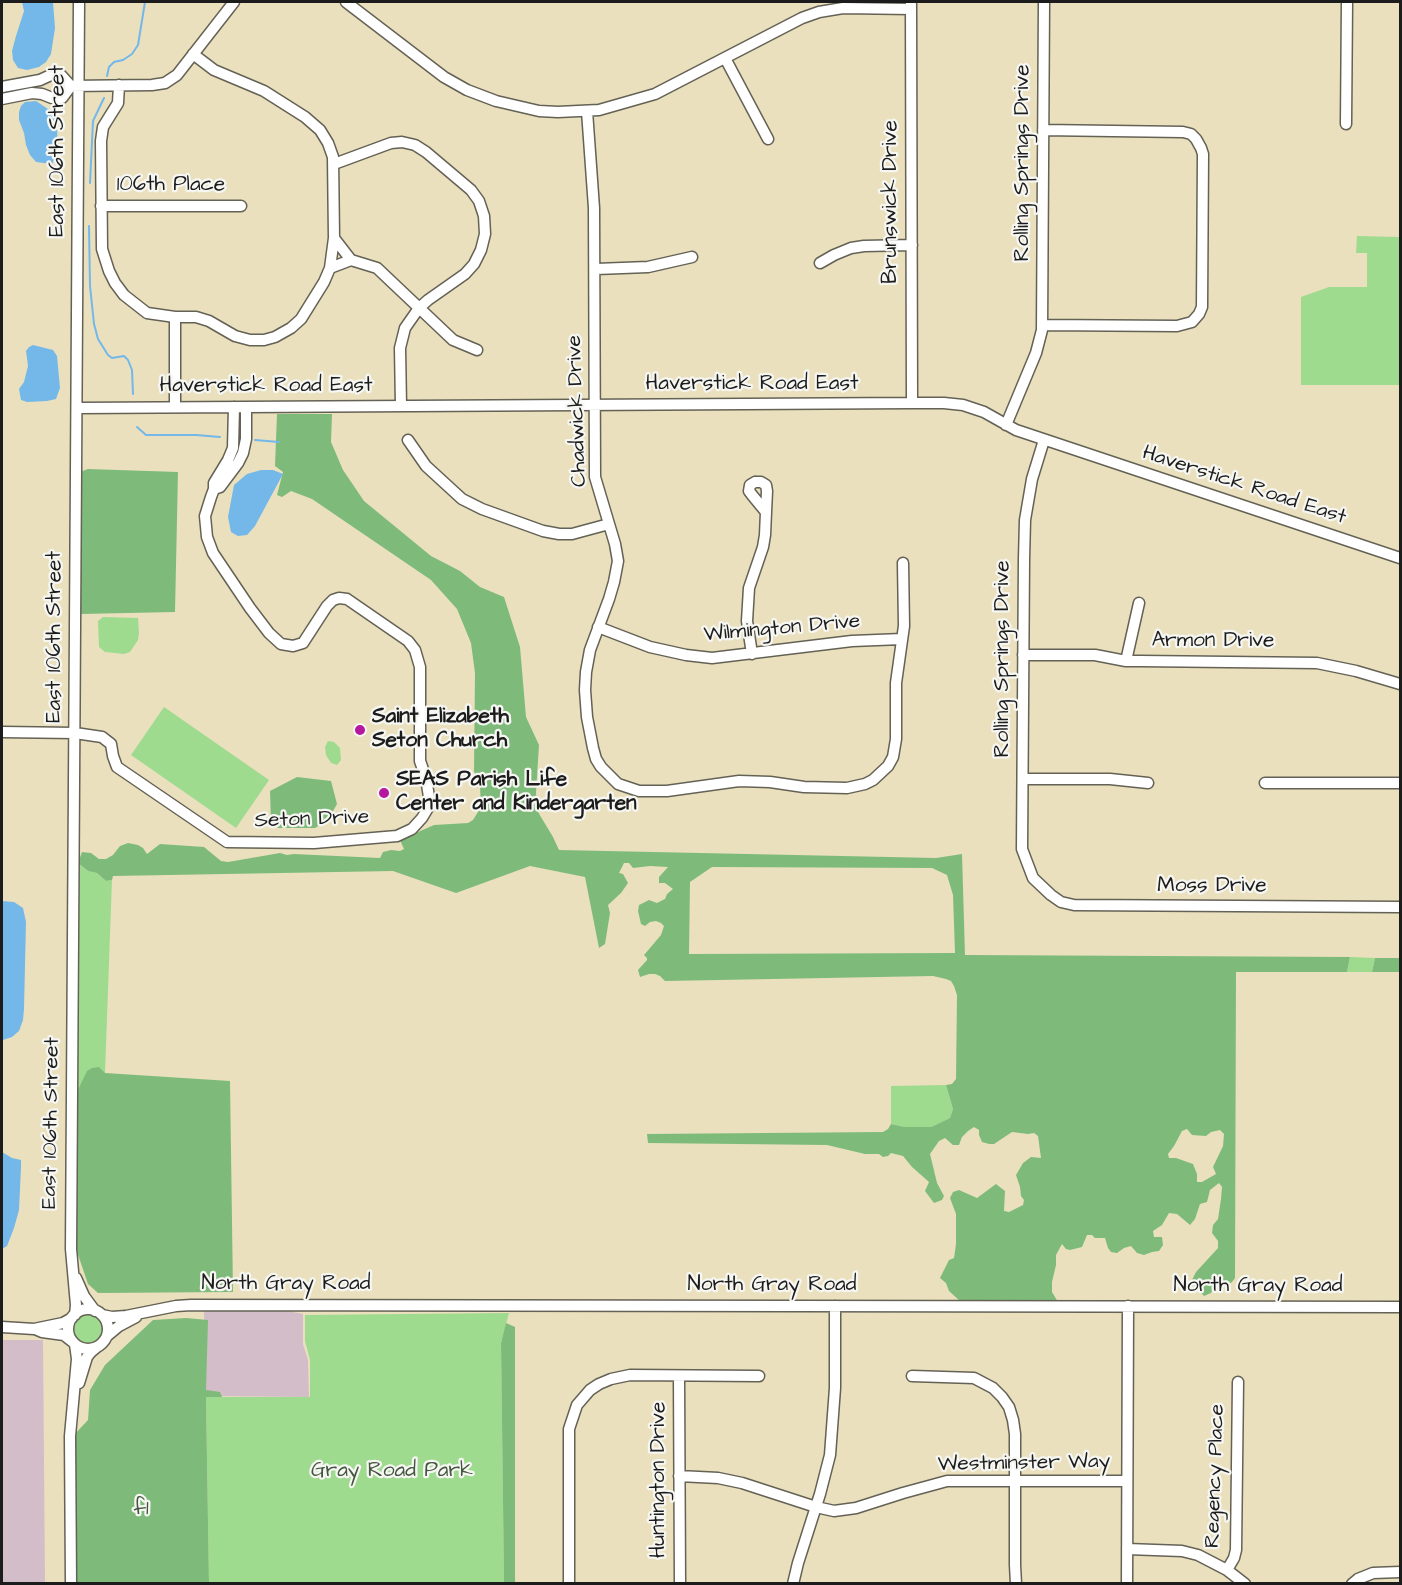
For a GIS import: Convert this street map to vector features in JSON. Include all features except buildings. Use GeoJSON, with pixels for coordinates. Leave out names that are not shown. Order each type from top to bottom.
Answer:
{"type":"FeatureCollection","features":[{"type":"Feature","properties":{"kind":"street","name":"East 106th Street"},"geometry":{"type":"LineString","coordinates":[[74,1316],[76,1305],[70,1249],[78,215],[75,86],[79,2]]}},
{"type":"Feature","properties":{"kind":"street"},"geometry":{"type":"LineString","coordinates":[[2,87],[40,80],[52,74],[61,75],[75,86],[165,83],[177,75],[234,2]]}},
{"type":"Feature","properties":{"kind":"street"},"geometry":{"type":"LineString","coordinates":[[346,2],[444,77],[467,90],[496,101],[539,111],[587,111],[614,107],[656,94],[802,18],[819,12],[843,8],[911,5]]}},
{"type":"Feature","properties":{"kind":"street","name":"Rolling Springs Drive"},"geometry":{"type":"LineString","coordinates":[[1006,425],[1036,353],[1042,325],[1044,2]]}},
{"type":"Feature","properties":{"kind":"street"},"geometry":{"type":"LineString","coordinates":[[1346,124],[1347,2]]}},
{"type":"Feature","properties":{"kind":"street","name":"Brunswick Drive"},"geometry":{"type":"LineString","coordinates":[[911,5],[912,403]]}},
{"type":"Feature","properties":{"kind":"street"},"geometry":{"type":"LineString","coordinates":[[119,86],[118,103],[102,132],[102,249],[115,283],[124,295],[147,313],[196,317],[209,321],[235,336],[250,340],[275,337],[301,319],[330,268],[334,238],[333,157],[320,130],[305,117],[264,91],[214,70],[193,54]]}},
{"type":"Feature","properties":{"kind":"street"},"geometry":{"type":"LineString","coordinates":[[725,58],[768,139]]}},
{"type":"Feature","properties":{"kind":"street"},"geometry":{"type":"LineString","coordinates":[[2,99],[32,93],[62,98],[75,86]]}},
{"type":"Feature","properties":{"kind":"street","name":"Chadwick Drive"},"geometry":{"type":"LineString","coordinates":[[587,111],[596,269],[595,477],[618,561],[614,582],[590,650],[586,681],[587,717],[593,748],[601,767],[618,784],[639,791],[667,791],[739,781],[847,788],[873,780],[888,766],[895,749],[896,683],[904,626],[903,562]]}},
{"type":"Feature","properties":{"kind":"street"},"geometry":{"type":"LineString","coordinates":[[1042,325],[1177,326],[1192,322],[1202,307],[1203,213],[1203,154],[1198,142],[1191,134],[1043,130]]}},
{"type":"Feature","properties":{"kind":"street"},"geometry":{"type":"LineString","coordinates":[[334,164],[391,143],[402,142],[414,145],[426,152],[472,191],[479,201],[484,216],[485,234],[474,264],[465,274],[419,308],[402,337],[400,348],[401,406]]}},
{"type":"Feature","properties":{"kind":"street","name":"106th Place"},"geometry":{"type":"LineString","coordinates":[[78,195],[96,196],[101,206]]}},
{"type":"Feature","properties":{"kind":"street","name":"106th Place"},"geometry":{"type":"LineString","coordinates":[[101,206],[241,206]]}},
{"type":"Feature","properties":{"kind":"street","name":"106th Place"},"geometry":{"type":"LineString","coordinates":[[78,215],[96,215],[101,206]]}},
{"type":"Feature","properties":{"kind":"street"},"geometry":{"type":"LineString","coordinates":[[334,238],[351,260],[377,268],[453,340],[477,350]]}},
{"type":"Feature","properties":{"kind":"street"},"geometry":{"type":"LineString","coordinates":[[820,263],[850,248],[912,245]]}},
{"type":"Feature","properties":{"kind":"street"},"geometry":{"type":"LineString","coordinates":[[596,269],[648,267],[692,257]]}},
{"type":"Feature","properties":{"kind":"street"},"geometry":{"type":"LineString","coordinates":[[330,268],[351,260]]}},
{"type":"Feature","properties":{"kind":"street"},"geometry":{"type":"LineString","coordinates":[[175,317],[175,407]]}},
{"type":"Feature","properties":{"kind":"street","name":"Haverstick Road East"},"geometry":{"type":"LineString","coordinates":[[77,408],[912,403],[963,405],[984,412],[1016,430],[1044,440],[1401,558]]}},
{"type":"Feature","properties":{"kind":"street","name":"Seton Drive"},"geometry":{"type":"LineString","coordinates":[[75,733],[98,735],[106,739],[111,744],[117,767],[227,842],[314,843],[396,836],[412,828],[428,808],[428,788],[420,761],[420,667],[415,650],[408,641],[347,599],[339,598],[327,606],[298,646],[281,644],[269,633],[250,608],[209,546],[205,516],[214,483],[233,448],[234,407]]}},
{"type":"Feature","properties":{"kind":"street","name":"Seton Drive"},"geometry":{"type":"LineString","coordinates":[[214,489],[220,487],[243,453],[246,439],[246,407]]}},
{"type":"Feature","properties":{"kind":"street"},"geometry":{"type":"LineString","coordinates":[[408,440],[426,466],[462,500],[482,509],[543,531],[559,534],[572,534],[609,524]]}},
{"type":"Feature","properties":{"kind":"street","name":"Rolling Springs Drive"},"geometry":{"type":"LineString","coordinates":[[1033,878],[1022,849],[1025,520],[1032,479],[1044,440]]}},
{"type":"Feature","properties":{"kind":"street"},"geometry":{"type":"LineString","coordinates":[[752,654],[747,621],[749,588],[763,547],[766,512]]}},
{"type":"Feature","properties":{"kind":"street"},"geometry":{"type":"LineString","coordinates":[[1126,661],[1139,603]]}},
{"type":"Feature","properties":{"kind":"street","name":"Wilmington Drive"},"geometry":{"type":"LineString","coordinates":[[598,627],[650,647],[712,658],[852,641],[902,639]]}},
{"type":"Feature","properties":{"kind":"street","name":"Armon Drive"},"geometry":{"type":"LineString","coordinates":[[1023,655],[1095,655],[1126,661],[1317,663],[1401,684]]}},
{"type":"Feature","properties":{"kind":"street"},"geometry":{"type":"LineString","coordinates":[[2,732],[75,733]]}},
{"type":"Feature","properties":{"kind":"street"},"geometry":{"type":"LineString","coordinates":[[1023,779],[1110,779],[1148,783]]}},
{"type":"Feature","properties":{"kind":"street"},"geometry":{"type":"LineString","coordinates":[[1265,783],[1401,783]]}},
{"type":"Feature","properties":{"kind":"street","name":"Moss Drive"},"geometry":{"type":"LineString","coordinates":[[1033,878],[1051,896],[1074,906],[1401,907]]}},
{"type":"Feature","properties":{"kind":"street","name":"East 106th Street"},"geometry":{"type":"LineString","coordinates":[[73,1272],[84,1296],[98,1313]]}},
{"type":"Feature","properties":{"kind":"street","name":"North Gray Road"},"geometry":{"type":"LineString","coordinates":[[98,1313],[112,1317],[191,1305],[1401,1307]]}},
{"type":"Feature","properties":{"kind":"street"},"geometry":{"type":"LineString","coordinates":[[793,1584],[831,1455],[835,1306]]}},
{"type":"Feature","properties":{"kind":"street"},"geometry":{"type":"LineString","coordinates":[[1127,1584],[1128,1306]]}},
{"type":"Feature","properties":{"kind":"street"},"geometry":{"type":"LineString","coordinates":[[2,1327],[34,1329],[63,1323],[86,1310],[98,1313],[108,1325],[107,1336],[87,1357],[75,1394]]}},
{"type":"Feature","properties":{"kind":"street","name":"North Gray Road"},"geometry":{"type":"LineString","coordinates":[[107,1336],[119,1326],[144,1312]]}},
{"type":"Feature","properties":{"kind":"street"},"geometry":{"type":"LineString","coordinates":[[71,1584],[70,1426],[77,1359],[69,1327],[74,1316]]}},
{"type":"Feature","properties":{"kind":"street"},"geometry":{"type":"LineString","coordinates":[[34,1329],[64,1335],[84,1348],[97,1347]]}},
{"type":"Feature","properties":{"kind":"street"},"geometry":{"type":"LineString","coordinates":[[569,1584],[569,1430],[577,1405],[590,1390],[611,1379],[630,1376],[759,1376]]}},
{"type":"Feature","properties":{"kind":"street","name":"Huntington Drive"},"geometry":{"type":"LineString","coordinates":[[679,1376],[680,1584]]}},
{"type":"Feature","properties":{"kind":"street"},"geometry":{"type":"LineString","coordinates":[[912,1376],[974,1378],[993,1388],[1009,1407],[1013,1420],[1016,1584]]}},
{"type":"Feature","properties":{"kind":"street","name":"Regency Place"},"geometry":{"type":"LineString","coordinates":[[1227,1570],[1234,1558],[1237,1543],[1238,1382]]}},
{"type":"Feature","properties":{"kind":"street","name":"Westminster Way"},"geometry":{"type":"LineString","coordinates":[[679,1476],[718,1478],[742,1483],[834,1511],[856,1508],[947,1481],[1127,1481]]}},
{"type":"Feature","properties":{"kind":"street"},"geometry":{"type":"LineString","coordinates":[[1127,1549],[1182,1551],[1198,1555],[1227,1570],[1245,1584]]}},
{"type":"Feature","properties":{"kind":"street"},"geometry":{"type":"LineString","coordinates":[[1352,1584],[1373,1573],[1401,1572]]}},
{"type":"Feature","properties":{"kind":"shaded area"},"geometry":{"type":"Polygon","coordinates":[[[204,1309],[278,1309],[303,1314],[303,1344],[308,1360],[309,1397],[205,1396],[204,1309]]]}},
{"type":"Feature","properties":{"kind":"shaded area"},"geometry":{"type":"Polygon","coordinates":[[[2,1340],[43,1340],[45,1583],[2,1583],[2,1340]]]}},
{"type":"Feature","properties":{"kind":"green space"},"geometry":{"type":"Polygon","coordinates":[[[1357,236],[1400,237],[1400,385],[1301,385],[1301,297],[1329,287],[1367,287],[1367,253],[1356,253],[1357,236]]]}},
{"type":"Feature","properties":{"kind":"green space"},"geometry":{"type":"Polygon","coordinates":[[[277,414],[332,414],[331,442],[343,470],[364,501],[431,556],[460,571],[480,587],[504,597],[520,647],[526,717],[539,745],[536,793],[538,812],[559,850],[936,858],[962,854],[965,955],[1350,957],[1347,972],[1236,972],[1235,1278],[1232,1282],[1226,1286],[1214,1287],[1211,1293],[1204,1296],[1192,1280],[1196,1272],[1218,1248],[1218,1241],[1212,1233],[1213,1225],[1218,1219],[1221,1199],[1222,1187],[1219,1183],[1210,1190],[1207,1202],[1200,1204],[1195,1219],[1190,1225],[1177,1214],[1169,1213],[1162,1225],[1153,1231],[1154,1237],[1162,1237],[1163,1245],[1159,1251],[1144,1255],[1137,1253],[1131,1246],[1117,1253],[1111,1252],[1105,1238],[1095,1238],[1092,1235],[1087,1235],[1082,1247],[1070,1250],[1062,1244],[1056,1255],[1052,1282],[1052,1292],[1058,1302],[960,1301],[940,1278],[949,1260],[954,1258],[956,1244],[956,1214],[950,1198],[953,1192],[959,1190],[977,1198],[996,1184],[1005,1191],[1004,1211],[1009,1212],[1023,1205],[1024,1200],[1016,1175],[1023,1163],[1031,1157],[1041,1158],[1038,1136],[1034,1133],[1012,1132],[994,1144],[989,1144],[982,1142],[979,1130],[974,1127],[962,1137],[959,1145],[953,1145],[945,1138],[939,1141],[930,1154],[937,1183],[944,1196],[942,1200],[934,1203],[925,1191],[929,1182],[903,1156],[891,1153],[883,1157],[879,1154],[865,1154],[827,1145],[648,1143],[647,1134],[883,1132],[891,1124],[905,1127],[931,1127],[950,1118],[953,1109],[946,1085],[952,1084],[956,1079],[957,995],[951,981],[946,979],[933,976],[665,981],[655,974],[640,977],[638,970],[647,960],[644,955],[661,935],[664,926],[656,921],[645,926],[641,924],[639,905],[649,900],[657,903],[665,899],[673,889],[665,883],[659,883],[659,877],[668,867],[633,868],[629,863],[624,863],[619,873],[623,874],[628,883],[608,905],[610,913],[605,944],[599,948],[585,877],[530,866],[456,893],[393,871],[113,876],[112,880],[106,881],[97,873],[88,871],[78,863],[82,852],[91,853],[99,859],[106,859],[113,855],[120,846],[128,843],[138,845],[147,854],[160,844],[204,847],[221,861],[228,862],[280,853],[380,858],[383,852],[404,849],[400,840],[434,825],[468,823],[473,820],[481,807],[480,787],[474,771],[475,673],[471,643],[457,609],[431,580],[312,499],[291,491],[282,497],[277,495],[283,472],[275,466],[277,414]],[[712,867],[690,882],[689,954],[955,953],[953,895],[947,875],[932,868],[712,867]],[[1187,1129],[1182,1131],[1168,1154],[1169,1158],[1193,1164],[1197,1182],[1202,1182],[1216,1174],[1213,1167],[1223,1146],[1224,1134],[1220,1130],[1206,1136],[1192,1135],[1187,1129]]]}},
{"type":"Feature","properties":{"kind":"green space"},"geometry":{"type":"Polygon","coordinates":[[[88,469],[178,472],[175,612],[81,614],[80,472],[88,469]]]}},
{"type":"Feature","properties":{"kind":"green space"},"geometry":{"type":"Polygon","coordinates":[[[103,617],[138,618],[138,640],[130,652],[124,654],[105,652],[99,647],[98,621],[103,617]]]}},
{"type":"Feature","properties":{"kind":"green space"},"geometry":{"type":"Polygon","coordinates":[[[164,707],[269,780],[236,828],[131,755],[164,707]]]}},
{"type":"Feature","properties":{"kind":"green space"},"geometry":{"type":"Polygon","coordinates":[[[328,741],[334,742],[340,748],[341,760],[337,765],[331,763],[326,755],[325,747],[328,741]]]}},
{"type":"Feature","properties":{"kind":"green space"},"geometry":{"type":"Polygon","coordinates":[[[297,777],[331,781],[337,804],[328,820],[315,828],[278,828],[271,823],[270,791],[297,777]]]}},
{"type":"Feature","properties":{"kind":"green space"},"geometry":{"type":"Polygon","coordinates":[[[78,863],[88,871],[97,873],[106,881],[112,880],[105,1073],[76,1094],[78,863]]]}},
{"type":"Feature","properties":{"kind":"green space"},"geometry":{"type":"Polygon","coordinates":[[[1350,957],[1375,958],[1372,972],[1347,972],[1350,957]]]}},
{"type":"Feature","properties":{"kind":"green space"},"geometry":{"type":"Polygon","coordinates":[[[1375,958],[1400,958],[1400,972],[1372,972],[1375,958]]]}},
{"type":"Feature","properties":{"kind":"green space"},"geometry":{"type":"Polygon","coordinates":[[[99,1067],[105,1073],[230,1081],[233,1292],[98,1293],[88,1284],[72,1237],[76,1094],[87,1071],[99,1067]]]}},
{"type":"Feature","properties":{"kind":"green space"},"geometry":{"type":"Polygon","coordinates":[[[946,1085],[953,1109],[950,1118],[931,1127],[905,1127],[891,1124],[891,1086],[946,1085]]]}},
{"type":"Feature","properties":{"kind":"green space","name":"Gray Road Park"},"geometry":{"type":"Polygon","coordinates":[[[509,1313],[501,1343],[504,1583],[209,1583],[206,1397],[310,1397],[310,1360],[305,1341],[305,1315],[509,1313]]]}},
{"type":"Feature","properties":{"kind":"green space"},"geometry":{"type":"Polygon","coordinates":[[[88,1315],[98,1319],[102,1329],[98,1339],[88,1343],[78,1339],[74,1329],[78,1319],[88,1315]]]}},
{"type":"Feature","properties":{"kind":"green space","name":"f1"},"geometry":{"type":"Polygon","coordinates":[[[186,1318],[208,1320],[206,1390],[220,1392],[222,1397],[206,1397],[209,1583],[73,1583],[73,1436],[88,1420],[90,1390],[105,1365],[153,1320],[186,1318]]]}},
{"type":"Feature","properties":{"kind":"green space"},"geometry":{"type":"Polygon","coordinates":[[[506,1323],[515,1327],[515,1584],[504,1583],[501,1343],[506,1323]]]}},
{"type":"Feature","properties":{"kind":"water"},"geometry":{"type":"Polygon","coordinates":[[[22,2],[53,2],[55,28],[51,54],[46,62],[39,67],[27,70],[18,68],[13,60],[12,51],[24,11],[22,2]]]}},
{"type":"Feature","properties":{"kind":"water"},"geometry":{"type":"Polygon","coordinates":[[[36,101],[48,109],[56,120],[58,151],[52,164],[36,162],[30,155],[19,120],[21,106],[25,102],[36,101]]]}},
{"type":"Feature","properties":{"kind":"water"},"geometry":{"type":"Polygon","coordinates":[[[33,345],[53,350],[57,356],[60,388],[56,399],[27,402],[21,400],[19,389],[24,382],[28,366],[26,351],[33,345]]]}},
{"type":"Feature","properties":{"kind":"water"},"geometry":{"type":"Polygon","coordinates":[[[261,470],[273,470],[283,474],[255,526],[247,535],[238,536],[231,532],[228,517],[234,485],[247,474],[261,470]]]}},
{"type":"Feature","properties":{"kind":"water"},"geometry":{"type":"Polygon","coordinates":[[[2,901],[14,902],[23,908],[26,922],[23,1020],[19,1031],[3,1040],[2,1040],[2,901]]]}},
{"type":"Feature","properties":{"kind":"water"},"geometry":{"type":"Polygon","coordinates":[[[2,1152],[21,1160],[21,1167],[19,1210],[7,1246],[2,1249],[2,1152]]]}},
{"type":"Feature","properties":{"kind":"waterway"},"geometry":{"type":"LineString","coordinates":[[107,76],[109,67],[114,62],[123,60],[132,54],[138,45],[145,2]]}},
{"type":"Feature","properties":{"kind":"waterway"},"geometry":{"type":"LineString","coordinates":[[90,183],[93,121],[104,98]]}},
{"type":"Feature","properties":{"kind":"waterway"},"geometry":{"type":"LineString","coordinates":[[89,226],[90,286],[94,324],[98,339],[108,355],[112,358],[124,356],[128,360],[132,370],[133,394]]}},
{"type":"Feature","properties":{"kind":"waterway"},"geometry":{"type":"LineString","coordinates":[[137,427],[146,435],[220,437]]}},
{"type":"Feature","properties":{"kind":"waterway"},"geometry":{"type":"LineString","coordinates":[[255,440],[279,442]]}},
{"type":"Feature","properties":{"kind":"place","name":"Saint Elizabeth Seton Church"},"geometry":{"type":"Point","coordinates":[360,730]}},
{"type":"Feature","properties":{"kind":"place","name":"SEAS Parish Life Center and Kindergarten"},"geometry":{"type":"Point","coordinates":[384,793]}}]}
